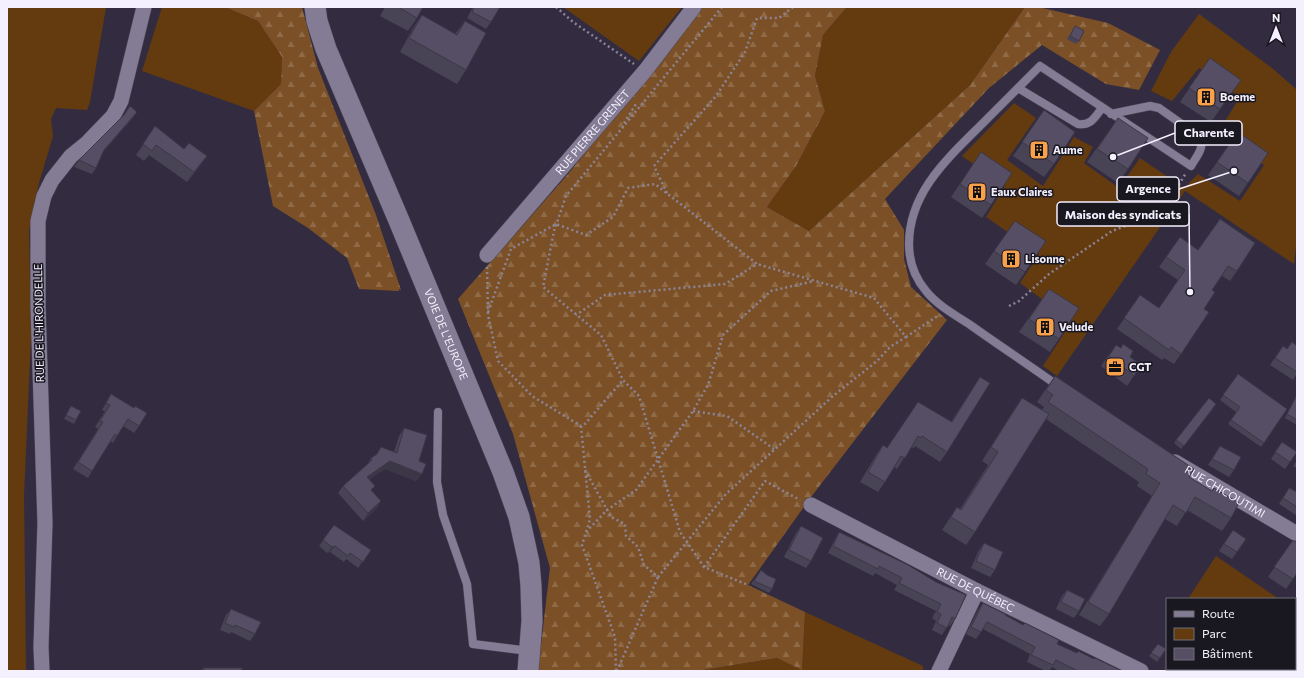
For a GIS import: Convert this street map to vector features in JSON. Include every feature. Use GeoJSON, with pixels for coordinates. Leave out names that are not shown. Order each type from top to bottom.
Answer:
{"type":"FeatureCollection","features":[{"type":"Feature","properties":{"kind":"main road","name":"VOIE DE L'EUROPE"},"geometry":{"type":"LineString","coordinates":[[308,7],[310,28],[318,49],[389,227],[491,465],[508,514],[522,582],[527,658]]}},
{"type":"Feature","properties":{"kind":"main road","name":"VOIE DE L'EUROPE"},"geometry":{"type":"LineString","coordinates":[[315,7],[317,21],[326,50],[397,215],[503,472],[518,517],[528,563],[531,586],[527,658],[517,671]]}},
{"type":"Feature","properties":{"kind":"street","name":"RUE DE L'HIRONDELLE"},"geometry":{"type":"LineString","coordinates":[[42,671],[41,647],[45,524],[38,307],[38,221],[44,196],[52,180],[71,156],[87,143],[113,116],[121,101],[144,7]]}},
{"type":"Feature","properties":{"kind":"street","name":"RUE PIERRE GRENET"},"geometry":{"type":"LineString","coordinates":[[487,255],[645,71],[694,7]]}},
{"type":"Feature","properties":{"kind":"street","name":"RUE CHICOUTIMI"},"geometry":{"type":"LineString","coordinates":[[1161,454],[1297,534]]}},
{"type":"Feature","properties":{"kind":"street","name":"RUE DE QUÉBEC"},"geometry":{"type":"LineString","coordinates":[[812,506],[977,591],[1141,671]]}},
{"type":"Feature","properties":{"kind":"street"},"geometry":{"type":"LineString","coordinates":[[939,671],[977,591]]}},
{"type":"Feature","properties":{"kind":"lane"},"geometry":{"type":"LineString","coordinates":[[1060,387],[948,310],[927,293],[918,281],[912,266],[909,234],[913,213],[917,202],[934,174],[1040,66],[1111,114],[1191,166],[1202,147],[1200,137],[1159,108],[1150,106],[1111,114]]}},
{"type":"Feature","properties":{"kind":"lane"},"geometry":{"type":"LineString","coordinates":[[1018,88],[1078,124],[1085,125],[1092,122],[1102,108]]}},
{"type":"Feature","properties":{"kind":"lane"},"geometry":{"type":"LineString","coordinates":[[438,412],[437,482],[443,515],[467,584],[473,644],[527,658]]}},
{"type":"Feature","properties":{"kind":"path"},"geometry":{"type":"LineString","coordinates":[[556,7],[573,22],[645,71]]}},
{"type":"Feature","properties":{"kind":"path"},"geometry":{"type":"LineString","coordinates":[[722,7],[566,196],[556,224],[543,287],[601,335],[623,380],[639,396],[680,532],[686,541],[704,567],[748,585]]}},
{"type":"Feature","properties":{"kind":"path"},"geometry":{"type":"LineString","coordinates":[[667,194],[654,166],[716,96],[745,52],[757,18],[779,18],[793,7]]}},
{"type":"Feature","properties":{"kind":"path"},"geometry":{"type":"LineString","coordinates":[[1009,306],[1018,301],[1049,274],[1112,231],[1133,224],[1157,206],[1178,186],[1191,166]]}},
{"type":"Feature","properties":{"kind":"path"},"geometry":{"type":"LineString","coordinates":[[488,312],[511,249],[556,224],[586,235],[613,217],[628,188],[655,184],[757,264],[874,298],[906,337]]}},
{"type":"Feature","properties":{"kind":"path"},"geometry":{"type":"LineString","coordinates":[[487,255],[488,312],[498,361],[532,396],[581,426]]}},
{"type":"Feature","properties":{"kind":"path"},"geometry":{"type":"LineString","coordinates":[[576,315],[605,295],[725,284],[757,264]]}},
{"type":"Feature","properties":{"kind":"path"},"geometry":{"type":"LineString","coordinates":[[586,532],[607,510],[636,490],[693,411],[708,385],[723,335],[771,290],[814,280]]}},
{"type":"Feature","properties":{"kind":"path"},"geometry":{"type":"LineString","coordinates":[[616,671],[658,577],[726,494],[833,396],[877,361],[890,347],[948,310]]}},
{"type":"Feature","properties":{"kind":"path"},"geometry":{"type":"LineString","coordinates":[[581,426],[584,425],[623,380]]}},
{"type":"Feature","properties":{"kind":"path"},"geometry":{"type":"LineString","coordinates":[[693,411],[727,416],[774,450]]}},
{"type":"Feature","properties":{"kind":"path"},"geometry":{"type":"LineString","coordinates":[[581,426],[590,519],[582,545],[615,637],[616,671]]}},
{"type":"Feature","properties":{"kind":"path"},"geometry":{"type":"LineString","coordinates":[[585,470],[611,517],[625,524],[626,536],[638,547],[644,565],[658,577]]}},
{"type":"Feature","properties":{"kind":"path"},"geometry":{"type":"LineString","coordinates":[[704,567],[765,482],[812,506]]}},
{"type":"Feature","properties":{"kind":"green space"},"geometry":{"type":"Polygon","coordinates":[[[7,7],[106,7],[90,102],[87,110],[56,108],[51,119],[53,136],[39,183],[29,231],[31,338],[24,495],[26,671],[7,671],[7,7]]]}},
{"type":"Feature","properties":{"kind":"green space"},"geometry":{"type":"Polygon","coordinates":[[[162,7],[225,7],[258,21],[282,57],[281,84],[254,111],[142,71],[162,7]]]}},
{"type":"Feature","properties":{"kind":"green space"},"geometry":{"type":"Polygon","coordinates":[[[225,7],[302,7],[318,68],[376,215],[401,290],[359,289],[347,258],[308,228],[273,206],[254,111],[281,84],[282,57],[258,21],[225,7]]]}},
{"type":"Feature","properties":{"kind":"green space"},"geometry":{"type":"Polygon","coordinates":[[[563,7],[682,7],[639,61],[563,7]]]}},
{"type":"Feature","properties":{"kind":"green space"},"geometry":{"type":"Polygon","coordinates":[[[701,7],[847,7],[823,35],[815,76],[825,111],[796,166],[767,207],[809,231],[970,85],[1025,7],[1038,7],[1108,23],[1160,50],[1139,90],[1106,84],[1042,45],[989,88],[885,199],[904,230],[904,259],[911,287],[947,320],[811,497],[748,585],[805,612],[802,670],[777,658],[697,671],[538,671],[550,568],[513,434],[458,299],[569,173],[701,7]]]}},
{"type":"Feature","properties":{"kind":"green space"},"geometry":{"type":"Polygon","coordinates":[[[847,7],[1025,7],[970,85],[809,231],[767,207],[796,166],[825,111],[815,76],[823,35],[847,7]]]}},
{"type":"Feature","properties":{"kind":"green space"},"geometry":{"type":"Polygon","coordinates":[[[1199,14],[1272,68],[1297,90],[1297,238],[1294,264],[1185,191],[1057,376],[1043,366],[1072,321],[1020,283],[1039,254],[986,217],[1005,186],[962,156],[1014,103],[1036,118],[1007,160],[1043,186],[1074,137],[1093,147],[1084,163],[1119,188],[1140,158],[1184,188],[1198,174],[1240,201],[1264,165],[1217,134],[1240,97],[1199,68],[1172,101],[1151,91],[1171,52],[1199,14]]]}},
{"type":"Feature","properties":{"kind":"green space"},"geometry":{"type":"Polygon","coordinates":[[[1216,556],[1278,598],[1189,598],[1216,556]]]}},
{"type":"Feature","properties":{"kind":"green space"},"geometry":{"type":"Polygon","coordinates":[[[805,612],[923,666],[923,671],[697,671],[777,658],[802,669],[805,612]]]}},
{"type":"Feature","properties":{"kind":"building"},"geometry":{"type":"Polygon","coordinates":[[[398,7],[423,7],[417,18],[398,7]]]}},
{"type":"Feature","properties":{"kind":"building"},"geometry":{"type":"Polygon","coordinates":[[[474,7],[500,7],[491,22],[472,12],[474,7]]]}},
{"type":"Feature","properties":{"kind":"building"},"geometry":{"type":"Polygon","coordinates":[[[422,15],[457,35],[465,21],[486,33],[466,70],[409,38],[422,15]]]}},
{"type":"Feature","properties":{"kind":"building"},"geometry":{"type":"Polygon","coordinates":[[[1075,26],[1084,31],[1079,41],[1070,36],[1075,26]]]}},
{"type":"Feature","properties":{"kind":"building"},"geometry":{"type":"Polygon","coordinates":[[[1210,58],[1241,80],[1220,109],[1189,88],[1210,58]]]}},
{"type":"Feature","properties":{"kind":"building"},"geometry":{"type":"Polygon","coordinates":[[[130,106],[137,112],[104,150],[96,168],[79,160],[124,115],[130,106]]]}},
{"type":"Feature","properties":{"kind":"building"},"geometry":{"type":"Polygon","coordinates":[[[1044,110],[1075,132],[1054,164],[1022,142],[1044,110]]]}},
{"type":"Feature","properties":{"kind":"building"},"geometry":{"type":"Polygon","coordinates":[[[1118,118],[1148,138],[1128,169],[1097,149],[1118,118]]]}},
{"type":"Feature","properties":{"kind":"building"},"geometry":{"type":"Polygon","coordinates":[[[155,126],[184,149],[189,143],[207,156],[194,172],[156,145],[152,151],[143,144],[155,126]]]}},
{"type":"Feature","properties":{"kind":"building"},"geometry":{"type":"Polygon","coordinates":[[[1238,132],[1268,153],[1248,183],[1217,162],[1238,132]]]}},
{"type":"Feature","properties":{"kind":"building"},"geometry":{"type":"Polygon","coordinates":[[[981,152],[1012,173],[991,205],[960,184],[981,152]]]}},
{"type":"Feature","properties":{"kind":"building"},"geometry":{"type":"Polygon","coordinates":[[[1220,219],[1255,243],[1237,271],[1228,266],[1212,290],[1215,292],[1204,309],[1209,312],[1181,354],[1171,347],[1169,350],[1124,318],[1140,295],[1159,308],[1185,270],[1166,257],[1180,237],[1198,250],[1220,219]]]}},
{"type":"Feature","properties":{"kind":"building"},"geometry":{"type":"Polygon","coordinates":[[[1015,221],[1046,241],[1025,272],[994,251],[1015,221]]]}},
{"type":"Feature","properties":{"kind":"building"},"geometry":{"type":"Polygon","coordinates":[[[1049,289],[1079,308],[1059,339],[1029,319],[1049,289]]]}},
{"type":"Feature","properties":{"kind":"building"},"geometry":{"type":"Polygon","coordinates":[[[1292,342],[1297,346],[1297,372],[1275,358],[1283,346],[1287,349],[1292,342]]]}},
{"type":"Feature","properties":{"kind":"building"},"geometry":{"type":"Polygon","coordinates":[[[1123,344],[1133,351],[1130,357],[1141,365],[1134,376],[1109,356],[1116,345],[1121,348],[1123,344]]]}},
{"type":"Feature","properties":{"kind":"building"},"geometry":{"type":"Polygon","coordinates":[[[1238,374],[1287,409],[1264,443],[1231,420],[1240,407],[1223,395],[1238,374]]]}},
{"type":"Feature","properties":{"kind":"building"},"geometry":{"type":"Polygon","coordinates":[[[1055,376],[1194,469],[1189,477],[1212,491],[1214,488],[1239,503],[1231,518],[1195,497],[1186,513],[1173,505],[1109,614],[1088,602],[1160,483],[1146,474],[1148,469],[1048,402],[1053,395],[1046,390],[1055,376]]]}},
{"type":"Feature","properties":{"kind":"building"},"geometry":{"type":"Polygon","coordinates":[[[980,377],[990,383],[947,452],[922,436],[921,438],[918,436],[905,458],[901,456],[885,482],[868,472],[883,445],[887,448],[918,402],[952,422],[980,377]]]}},
{"type":"Feature","properties":{"kind":"building"},"geometry":{"type":"Polygon","coordinates":[[[111,394],[134,408],[135,406],[147,413],[139,426],[128,419],[117,436],[115,434],[92,471],[78,462],[103,422],[100,421],[110,405],[106,403],[111,394]]]}},
{"type":"Feature","properties":{"kind":"building"},"geometry":{"type":"Polygon","coordinates":[[[1297,395],[1297,420],[1287,414],[1297,395]]]}},
{"type":"Feature","properties":{"kind":"building"},"geometry":{"type":"Polygon","coordinates":[[[1022,398],[1049,414],[975,532],[951,517],[957,507],[961,510],[998,452],[991,447],[1022,398]]]}},
{"type":"Feature","properties":{"kind":"building"},"geometry":{"type":"Polygon","coordinates":[[[1209,398],[1216,404],[1184,446],[1176,440],[1209,398]]]}},
{"type":"Feature","properties":{"kind":"building"},"geometry":{"type":"Polygon","coordinates":[[[71,406],[81,411],[76,420],[66,415],[71,406]]]}},
{"type":"Feature","properties":{"kind":"building"},"geometry":{"type":"Polygon","coordinates":[[[404,428],[427,435],[419,461],[426,464],[422,474],[390,461],[367,477],[375,486],[371,490],[381,501],[368,513],[343,486],[372,460],[371,458],[377,454],[381,447],[397,453],[404,428]]]}},
{"type":"Feature","properties":{"kind":"building"},"geometry":{"type":"Polygon","coordinates":[[[1282,442],[1297,452],[1290,462],[1275,452],[1282,442]]]}},
{"type":"Feature","properties":{"kind":"building"},"geometry":{"type":"Polygon","coordinates":[[[1220,446],[1241,457],[1234,470],[1212,459],[1220,446]]]}},
{"type":"Feature","properties":{"kind":"building"},"geometry":{"type":"Polygon","coordinates":[[[1289,488],[1297,492],[1297,507],[1283,498],[1289,488]]]}},
{"type":"Feature","properties":{"kind":"building"},"geometry":{"type":"Polygon","coordinates":[[[334,525],[371,550],[363,562],[350,553],[348,556],[335,546],[332,547],[323,540],[334,525]]]}},
{"type":"Feature","properties":{"kind":"building"},"geometry":{"type":"Polygon","coordinates":[[[801,526],[823,538],[811,561],[789,550],[801,526]]]}},
{"type":"Feature","properties":{"kind":"building"},"geometry":{"type":"Polygon","coordinates":[[[1233,530],[1246,539],[1237,552],[1224,544],[1233,530]]]}},
{"type":"Feature","properties":{"kind":"building"},"geometry":{"type":"Polygon","coordinates":[[[839,532],[908,565],[936,582],[966,595],[955,619],[952,617],[947,628],[937,623],[941,614],[937,612],[941,604],[899,583],[902,578],[879,566],[878,569],[833,546],[839,532]]]}},
{"type":"Feature","properties":{"kind":"building"},"geometry":{"type":"Polygon","coordinates":[[[1297,539],[1297,573],[1293,579],[1274,567],[1293,540],[1295,542],[1297,539]]]}},
{"type":"Feature","properties":{"kind":"building"},"geometry":{"type":"Polygon","coordinates":[[[984,543],[1003,552],[995,570],[976,561],[984,543]]]}},
{"type":"Feature","properties":{"kind":"building"},"geometry":{"type":"Polygon","coordinates":[[[761,570],[767,575],[776,579],[772,589],[754,581],[761,570]]]}},
{"type":"Feature","properties":{"kind":"building"},"geometry":{"type":"Polygon","coordinates":[[[1067,590],[1085,599],[1079,611],[1061,602],[1067,590]]]}},
{"type":"Feature","properties":{"kind":"building"},"geometry":{"type":"Polygon","coordinates":[[[983,603],[1023,625],[1025,623],[1059,640],[1057,644],[1077,653],[1078,651],[1094,659],[1095,658],[1122,671],[1078,671],[1056,660],[1053,665],[1031,655],[1035,647],[987,622],[981,632],[971,627],[983,603]]]}},
{"type":"Feature","properties":{"kind":"building"},"geometry":{"type":"Polygon","coordinates":[[[231,609],[261,622],[255,634],[235,625],[234,627],[225,623],[231,609]]]}},
{"type":"Feature","properties":{"kind":"building"},"geometry":{"type":"Polygon","coordinates":[[[1158,644],[1166,649],[1160,658],[1151,653],[1158,644]]]}},
{"type":"Feature","properties":{"kind":"building"},"geometry":{"type":"Polygon","coordinates":[[[203,668],[242,668],[242,670],[205,671],[203,668]]]}},
{"type":"Feature","properties":{"kind":"building"},"geometry":{"type":"Polygon","coordinates":[[[1238,670],[1240,671],[1227,671],[1238,670]]]}},
{"type":"Feature","properties":{"kind":"place","name":"Boeme"},"geometry":{"type":"Point","coordinates":[1206,97]}},
{"type":"Feature","properties":{"kind":"place","name":"Aume"},"geometry":{"type":"Point","coordinates":[1039,150]}},
{"type":"Feature","properties":{"kind":"place","name":"Charente"},"geometry":{"type":"Point","coordinates":[1113,157]}},
{"type":"Feature","properties":{"kind":"place","name":"Argence"},"geometry":{"type":"Point","coordinates":[1234,171]}},
{"type":"Feature","properties":{"kind":"place","name":"Eaux Claires"},"geometry":{"type":"Point","coordinates":[977,192]}},
{"type":"Feature","properties":{"kind":"place","name":"Lisonne"},"geometry":{"type":"Point","coordinates":[1011,259]}},
{"type":"Feature","properties":{"kind":"place","name":"Maison des syndicats"},"geometry":{"type":"Point","coordinates":[1190,292]}},
{"type":"Feature","properties":{"kind":"place","name":"Velude"},"geometry":{"type":"Point","coordinates":[1045,327]}},
{"type":"Feature","properties":{"kind":"place","name":"CGT"},"geometry":{"type":"Point","coordinates":[1115,367]}}]}
